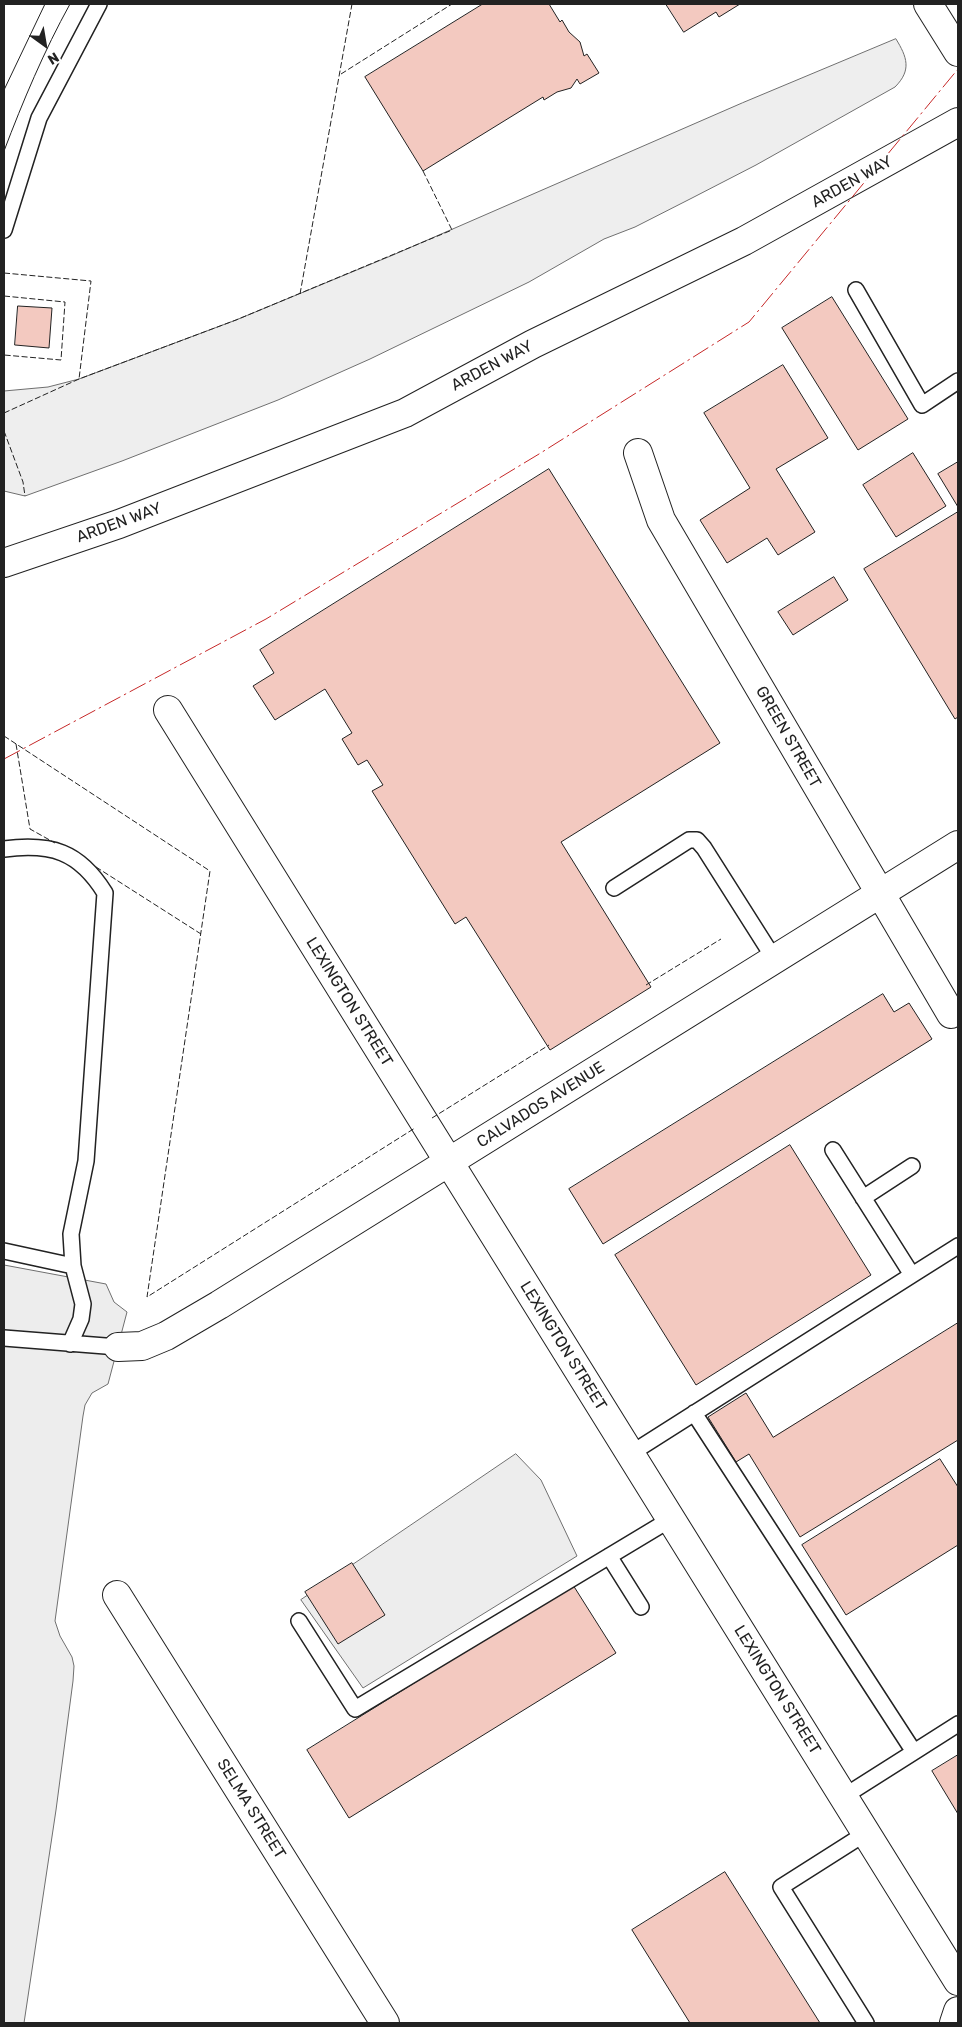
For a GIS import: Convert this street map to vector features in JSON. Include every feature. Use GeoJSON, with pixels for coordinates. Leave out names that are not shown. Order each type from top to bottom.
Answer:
{"type":"FeatureCollection","features":[{"type":"Feature","properties":{"kind":"street"},"geometry":{"type":"LineString","coordinates":[[928,4],[958,52]]}},
{"type":"Feature","properties":{"kind":"street","name":"ARDEN WAY"},"geometry":{"type":"LineString","coordinates":[[7,562],[120,524],[405,413],[533,344],[744,241],[958,122]]}},
{"type":"Feature","properties":{"kind":"street","name":"GREEN STREET"},"geometry":{"type":"LineString","coordinates":[[638,453],[661,520],[951,1014]]}},
{"type":"Feature","properties":{"kind":"street","name":"LEXINGTON STREET"},"geometry":{"type":"LineString","coordinates":[[168,710],[958,1981]]}},
{"type":"Feature","properties":{"kind":"street","name":"CALVADOS AVENUE"},"geometry":{"type":"LineString","coordinates":[[118,1347],[142,1346],[166,1336],[958,845]]}},
{"type":"Feature","properties":{"kind":"street","name":"SELMA STREET"},"geometry":{"type":"LineString","coordinates":[[118,1595],[385,2023]]}},
{"type":"Feature","properties":{"kind":"street"},"geometry":{"type":"LineString","coordinates":[[954,2023],[958,2010]]}},
{"type":"Feature","properties":{"kind":"lane"},"geometry":{"type":"LineString","coordinates":[[4,230],[39,118],[99,4]]}},
{"type":"Feature","properties":{"kind":"lane"},"geometry":{"type":"LineString","coordinates":[[856,290],[922,405],[958,381]]}},
{"type":"Feature","properties":{"kind":"lane"},"geometry":{"type":"LineString","coordinates":[[614,888],[689,840],[697,840],[704,848],[775,960]]}},
{"type":"Feature","properties":{"kind":"lane"},"geometry":{"type":"LineString","coordinates":[[4,849],[25,846],[52,849],[69,855],[93,874],[105,893],[86,1161],[70,1234],[73,1266],[83,1304],[81,1319],[70,1344]]}},
{"type":"Feature","properties":{"kind":"lane"},"geometry":{"type":"LineString","coordinates":[[833,1150],[912,1275]]}},
{"type":"Feature","properties":{"kind":"lane"},"geometry":{"type":"LineString","coordinates":[[863,1198],[912,1166]]}},
{"type":"Feature","properties":{"kind":"lane"},"geometry":{"type":"LineString","coordinates":[[630,1454],[958,1246]]}},
{"type":"Feature","properties":{"kind":"lane"},"geometry":{"type":"LineString","coordinates":[[4,1252],[73,1266]]}},
{"type":"Feature","properties":{"kind":"lane"},"geometry":{"type":"LineString","coordinates":[[4,1338],[118,1347]]}},
{"type":"Feature","properties":{"kind":"lane"},"geometry":{"type":"LineString","coordinates":[[694,1413],[914,1752]]}},
{"type":"Feature","properties":{"kind":"lane"},"geometry":{"type":"LineString","coordinates":[[299,1621],[355,1709],[671,1519]]}},
{"type":"Feature","properties":{"kind":"lane"},"geometry":{"type":"LineString","coordinates":[[609,1556],[641,1607]]}},
{"type":"Feature","properties":{"kind":"lane"},"geometry":{"type":"LineString","coordinates":[[843,1797],[958,1724]]}},
{"type":"Feature","properties":{"kind":"lane"},"geometry":{"type":"LineString","coordinates":[[866,1833],[781,1887],[866,2023]]}},
{"type":"Feature","properties":{"kind":"shaded area"},"geometry":{"type":"Polygon","coordinates":[[[896,39],[905,58],[906,69],[895,87],[756,165],[635,227],[604,239],[529,282],[370,359],[278,400],[122,461],[25,496],[4,491],[4,391],[48,387],[79,379],[236,320],[393,255],[742,103],[896,39]]]}},
{"type":"Feature","properties":{"kind":"shaded area"},"geometry":{"type":"Polygon","coordinates":[[[4,1265],[106,1284],[114,1302],[127,1312],[108,1384],[92,1393],[85,1405],[83,1416],[55,1621],[60,1636],[72,1657],[74,1666],[73,1681],[24,2023],[4,2023],[4,1265]]]}},
{"type":"Feature","properties":{"kind":"shaded area"},"geometry":{"type":"Polygon","coordinates":[[[516,1454],[541,1480],[577,1556],[363,1688],[301,1600],[516,1454]]]}},
{"type":"Feature","properties":{"kind":"building"},"geometry":{"type":"Polygon","coordinates":[[[483,4],[549,4],[560,22],[562,20],[569,32],[580,42],[584,56],[587,54],[599,73],[580,84],[577,79],[571,88],[557,92],[544,100],[543,97],[423,171],[365,77],[483,4]]]}},
{"type":"Feature","properties":{"kind":"building"},"geometry":{"type":"Polygon","coordinates":[[[666,4],[740,4],[719,17],[716,12],[684,32],[666,4]]]}},
{"type":"Feature","properties":{"kind":"building"},"geometry":{"type":"Polygon","coordinates":[[[832,297],[908,419],[858,450],[782,328],[832,297]]]}},
{"type":"Feature","properties":{"kind":"building"},"geometry":{"type":"Polygon","coordinates":[[[18,306],[52,308],[49,348],[15,345],[18,306]]]}},
{"type":"Feature","properties":{"kind":"building"},"geometry":{"type":"Polygon","coordinates":[[[783,365],[828,438],[776,469],[815,532],[778,555],[767,538],[727,563],[700,520],[750,488],[704,413],[783,365]]]}},
{"type":"Feature","properties":{"kind":"building"},"geometry":{"type":"Polygon","coordinates":[[[913,453],[946,506],[896,537],[863,485],[913,453]]]}},
{"type":"Feature","properties":{"kind":"building"},"geometry":{"type":"Polygon","coordinates":[[[958,462],[958,507],[938,474],[958,462]]]}},
{"type":"Feature","properties":{"kind":"building"},"geometry":{"type":"Polygon","coordinates":[[[549,469],[720,743],[561,842],[651,987],[550,1050],[466,917],[455,924],[372,791],[383,785],[367,760],[358,765],[342,739],[352,733],[325,689],[275,720],[253,686],[274,673],[260,650],[549,469]]]}},
{"type":"Feature","properties":{"kind":"building"},"geometry":{"type":"Polygon","coordinates":[[[958,512],[958,717],[955,719],[864,569],[958,512]]]}},
{"type":"Feature","properties":{"kind":"building"},"geometry":{"type":"Polygon","coordinates":[[[834,577],[848,600],[793,635],[778,612],[834,577]]]}},
{"type":"Feature","properties":{"kind":"building"},"geometry":{"type":"Polygon","coordinates":[[[883,994],[894,1012],[909,1003],[932,1039],[603,1244],[569,1189],[883,994]]]}},
{"type":"Feature","properties":{"kind":"building"},"geometry":{"type":"Polygon","coordinates":[[[790,1145],[871,1275],[696,1385],[615,1255],[790,1145]]]}},
{"type":"Feature","properties":{"kind":"building"},"geometry":{"type":"Polygon","coordinates":[[[958,1323],[958,1440],[800,1537],[749,1454],[736,1462],[708,1417],[746,1393],[773,1437],[958,1323]]]}},
{"type":"Feature","properties":{"kind":"building"},"geometry":{"type":"Polygon","coordinates":[[[940,1459],[958,1487],[958,1545],[846,1615],[802,1545],[940,1459]]]}},
{"type":"Feature","properties":{"kind":"building"},"geometry":{"type":"Polygon","coordinates":[[[352,1563],[385,1615],[338,1644],[305,1592],[352,1563]]]}},
{"type":"Feature","properties":{"kind":"building"},"geometry":{"type":"Polygon","coordinates":[[[573,1585],[616,1653],[349,1818],[307,1750],[573,1585]]]}},
{"type":"Feature","properties":{"kind":"building"},"geometry":{"type":"Polygon","coordinates":[[[958,1755],[958,1814],[932,1771],[958,1755]]]}},
{"type":"Feature","properties":{"kind":"building"},"geometry":{"type":"Polygon","coordinates":[[[725,1872],[820,2023],[690,2023],[632,1930],[725,1872]]]}},
{"type":"Feature","properties":{"kind":"tram line"},"geometry":{"type":"LineString","coordinates":[[4,90],[45,4]]}},
{"type":"Feature","properties":{"kind":"tram line"},"geometry":{"type":"LineString","coordinates":[[4,151],[34,76],[70,4]]}},
{"type":"Feature","properties":{"kind":"fence"},"geometry":{"type":"LineString","coordinates":[[300,294],[352,4]]}},
{"type":"Feature","properties":{"kind":"fence"},"geometry":{"type":"LineString","coordinates":[[341,74],[452,4]]}},
{"type":"Feature","properties":{"kind":"fence"},"geometry":{"type":"LineString","coordinates":[[4,413],[79,379],[236,320],[452,230],[423,171]]}},
{"type":"Feature","properties":{"kind":"fence"},"geometry":{"type":"LineString","coordinates":[[4,273],[91,281],[79,379]]}},
{"type":"Feature","properties":{"kind":"fence"},"geometry":{"type":"LineString","coordinates":[[4,296],[65,302],[61,360],[4,355]]}},
{"type":"Feature","properties":{"kind":"fence"},"geometry":{"type":"LineString","coordinates":[[4,431],[23,482],[25,496]]}},
{"type":"Feature","properties":{"kind":"fence"},"geometry":{"type":"LineString","coordinates":[[4,736],[210,871],[147,1297],[415,1128]]}},
{"type":"Feature","properties":{"kind":"fence"},"geometry":{"type":"LineString","coordinates":[[16,744],[30,829],[55,843]]}},
{"type":"Feature","properties":{"kind":"fence"},"geometry":{"type":"LineString","coordinates":[[96,867],[201,934]]}},
{"type":"Feature","properties":{"kind":"fence"},"geometry":{"type":"LineString","coordinates":[[646,985],[721,939]]}},
{"type":"Feature","properties":{"kind":"fence"},"geometry":{"type":"LineString","coordinates":[[432,1118],[549,1045]]}},
{"type":"Feature","properties":{"kind":"power"},"geometry":{"type":"LineString","coordinates":[[4,759],[266,619],[539,454],[749,322],[958,69]]}}]}
